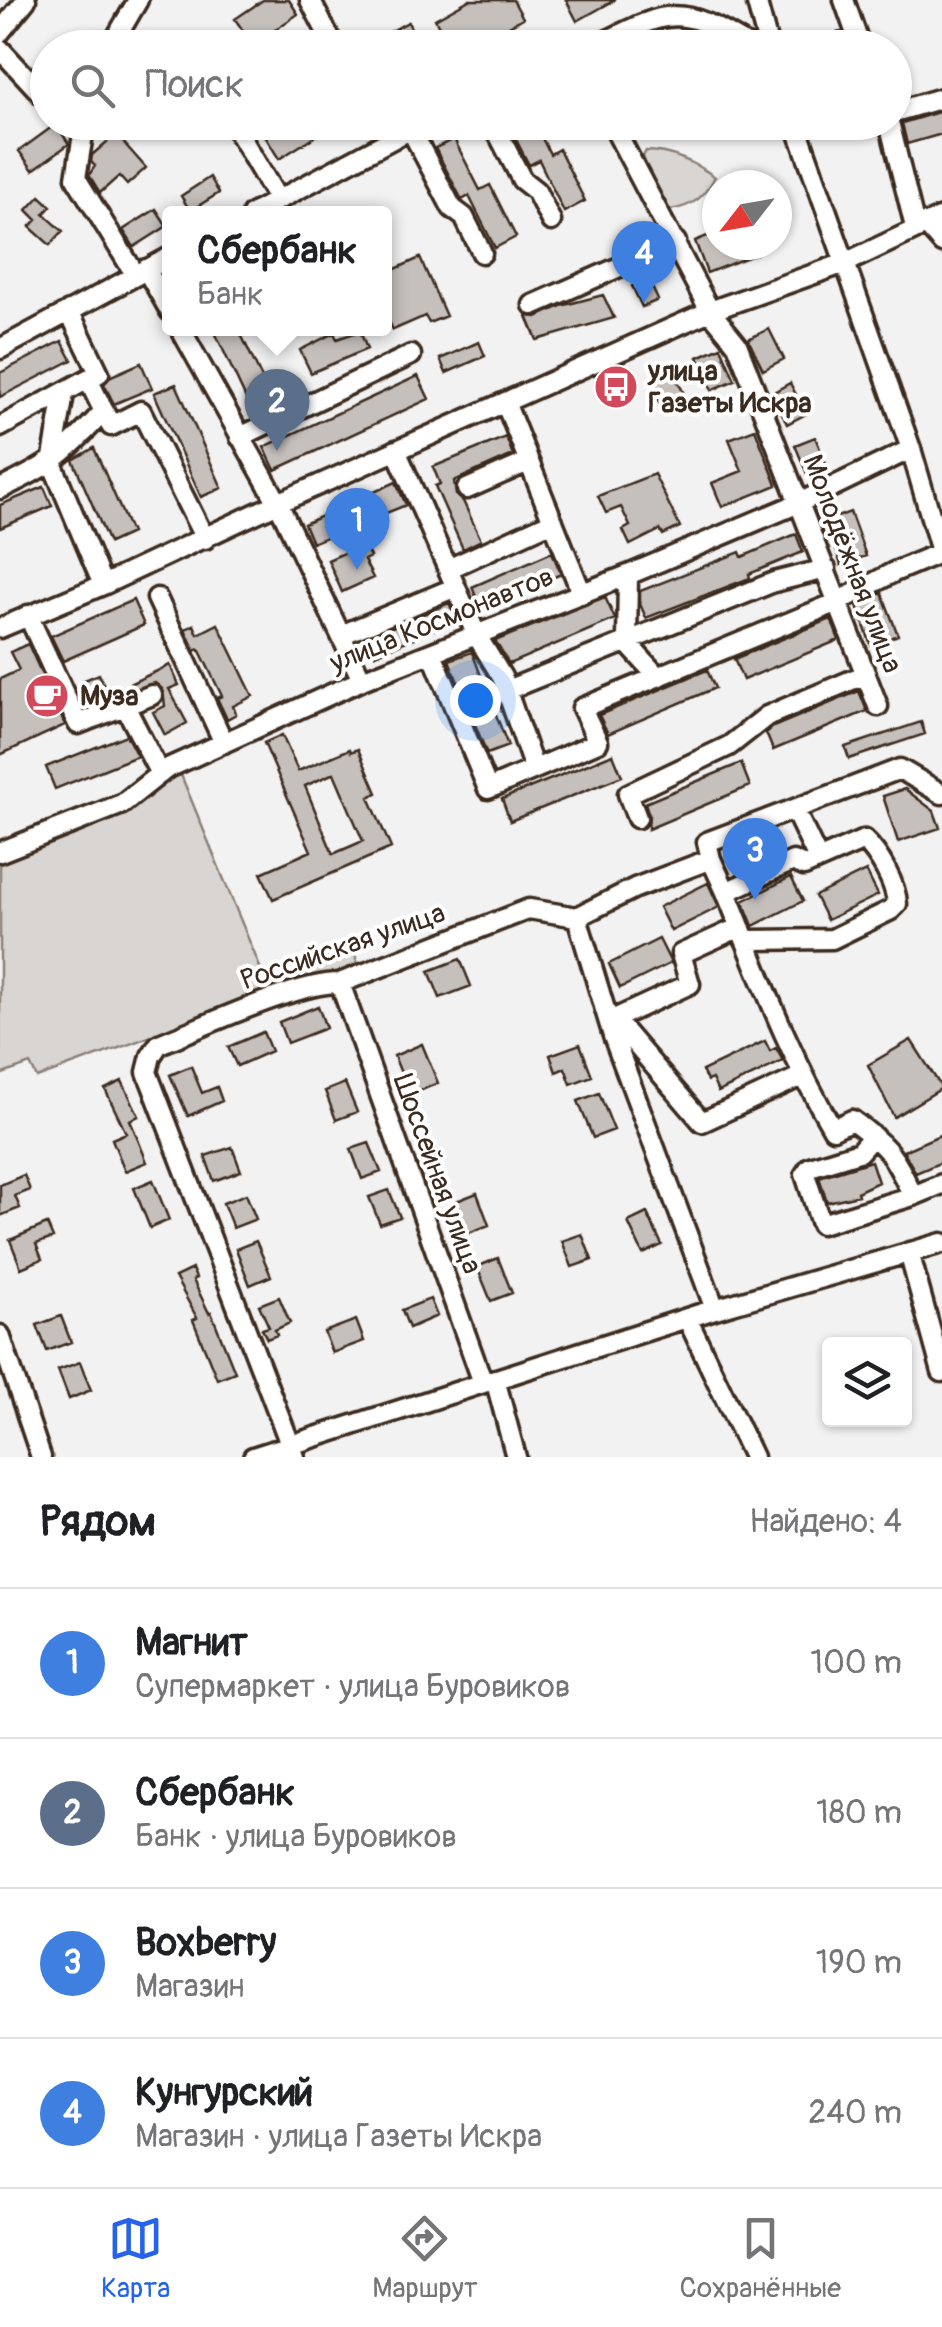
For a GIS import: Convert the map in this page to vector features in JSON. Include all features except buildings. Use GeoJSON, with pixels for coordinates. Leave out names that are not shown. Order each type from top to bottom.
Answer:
{"type":"FeatureCollection","features":[{"type":"Feature","properties":{"kind":"street"},"geometry":{"type":"LineString","coordinates":[[0,32],[26,0]]}},
{"type":"Feature","properties":{"kind":"street"},"geometry":{"type":"LineString","coordinates":[[120,30],[138,0]]}},
{"type":"Feature","properties":{"kind":"street"},"geometry":{"type":"LineString","coordinates":[[310,0],[326,30]]}},
{"type":"Feature","properties":{"kind":"street"},"geometry":{"type":"LineString","coordinates":[[756,0],[764,30]]}},
{"type":"Feature","properties":{"kind":"street"},"geometry":{"type":"LineString","coordinates":[[844,0],[854,30]]}},
{"type":"Feature","properties":{"kind":"street"},"geometry":{"type":"LineString","coordinates":[[628,30],[670,14],[720,30]]}},
{"type":"Feature","properties":{"kind":"street"},"geometry":{"type":"LineString","coordinates":[[0,50],[30,82]]}},
{"type":"Feature","properties":{"kind":"street"},"geometry":{"type":"LineString","coordinates":[[912,107],[942,98]]}},
{"type":"Feature","properties":{"kind":"street"},"geometry":{"type":"LineString","coordinates":[[82,140],[76,178],[162,300]]}},
{"type":"Feature","properties":{"kind":"street"},"geometry":{"type":"LineString","coordinates":[[243,140],[278,200]]}},
{"type":"Feature","properties":{"kind":"street"},"geometry":{"type":"LineString","coordinates":[[267,206],[385,140]]}},
{"type":"Feature","properties":{"kind":"street"},"geometry":{"type":"LineString","coordinates":[[419,140],[452,208],[464,217],[482,253]]}},
{"type":"Feature","properties":{"kind":"street"},"geometry":{"type":"LineString","coordinates":[[501,140],[522,180],[536,191],[551,221]]}},
{"type":"Feature","properties":{"kind":"street","name":"Молодёжная улица"},"geometry":{"type":"LineString","coordinates":[[621,140],[710,311],[738,344],[878,706]]}},
{"type":"Feature","properties":{"kind":"street"},"geometry":{"type":"LineString","coordinates":[[432,653],[488,788],[598,742],[582,708],[838,602],[894,572],[942,553],[911,449],[801,140]]}},
{"type":"Feature","properties":{"kind":"street"},"geometry":{"type":"LineString","coordinates":[[897,140],[927,222],[942,242]]}},
{"type":"Feature","properties":{"kind":"street"},"geometry":{"type":"LineString","coordinates":[[0,628],[104,585],[278,503],[710,311],[845,263],[927,222]]}},
{"type":"Feature","properties":{"kind":"street"},"geometry":{"type":"LineString","coordinates":[[534,304],[676,242]]}},
{"type":"Feature","properties":{"kind":"street"},"geometry":{"type":"LineString","coordinates":[[0,350],[162,261]]}},
{"type":"Feature","properties":{"kind":"street"},"geometry":{"type":"LineString","coordinates":[[0,426],[99,373],[69,311]]}},
{"type":"Feature","properties":{"kind":"street"},"geometry":{"type":"LineString","coordinates":[[184,336],[278,503],[362,680]]}},
{"type":"Feature","properties":{"kind":"street"},"geometry":{"type":"LineString","coordinates":[[240,437],[411,356]]}},
{"type":"Feature","properties":{"kind":"street"},"geometry":{"type":"LineString","coordinates":[[88,380],[111,426],[141,411],[205,538]]}},
{"type":"Feature","properties":{"kind":"street"},"geometry":{"type":"LineString","coordinates":[[64,394],[52,463],[104,585]]}},
{"type":"Feature","properties":{"kind":"street"},"geometry":{"type":"LineString","coordinates":[[505,402],[582,594]]}},
{"type":"Feature","properties":{"kind":"street"},"geometry":{"type":"LineString","coordinates":[[0,489],[52,463],[104,411]]}},
{"type":"Feature","properties":{"kind":"street","name":"улица Космонавтов"},"geometry":{"type":"LineString","coordinates":[[0,852],[122,804],[160,774],[362,680],[628,575],[799,503],[911,449]]}},
{"type":"Feature","properties":{"kind":"street"},"geometry":{"type":"LineString","coordinates":[[396,450],[477,636],[502,677],[534,769]]}},
{"type":"Feature","properties":{"kind":"street"},"geometry":{"type":"LineString","coordinates":[[467,489],[528,462]]}},
{"type":"Feature","properties":{"kind":"street"},"geometry":{"type":"LineString","coordinates":[[448,569],[553,522]]}},
{"type":"Feature","properties":{"kind":"street"},"geometry":{"type":"LineString","coordinates":[[507,690],[774,582],[826,569]]}},
{"type":"Feature","properties":{"kind":"street"},"geometry":{"type":"LineString","coordinates":[[628,575],[627,643],[657,676]]}},
{"type":"Feature","properties":{"kind":"street"},"geometry":{"type":"LineString","coordinates":[[341,635],[456,587]]}},
{"type":"Feature","properties":{"kind":"street"},"geometry":{"type":"LineString","coordinates":[[157,598],[224,743]]}},
{"type":"Feature","properties":{"kind":"street"},"geometry":{"type":"LineString","coordinates":[[28,616],[78,724],[152,695]]}},
{"type":"Feature","properties":{"kind":"street"},"geometry":{"type":"LineString","coordinates":[[637,818],[628,794],[730,746],[767,716],[866,674]]}},
{"type":"Feature","properties":{"kind":"street"},"geometry":{"type":"LineString","coordinates":[[125,706],[160,774]]}},
{"type":"Feature","properties":{"kind":"street"},"geometry":{"type":"LineString","coordinates":[[913,1196],[893,1153],[852,1120],[833,1129],[802,1076],[774,1016],[707,842],[900,769],[942,794]]}},
{"type":"Feature","properties":{"kind":"street"},"geometry":{"type":"LineString","coordinates":[[794,810],[818,859]]}},
{"type":"Feature","properties":{"kind":"street"},"geometry":{"type":"LineString","coordinates":[[611,1028],[690,984],[681,954],[743,934],[832,939],[897,904],[897,895],[864,840],[804,866],[793,861],[726,892]]}},
{"type":"Feature","properties":{"kind":"street"},"geometry":{"type":"LineString","coordinates":[[711,860],[635,888],[577,918],[611,1028],[715,1310]]}},
{"type":"Feature","properties":{"kind":"street","name":"Российская улица"},"geometry":{"type":"LineString","coordinates":[[294,1451],[147,1072],[150,1056],[160,1044],[276,999],[330,982],[340,983],[529,909],[577,918]]}},
{"type":"Feature","properties":{"kind":"street","name":"Шоссейная улица"},"geometry":{"type":"LineString","coordinates":[[340,983],[516,1457]]}},
{"type":"Feature","properties":{"kind":"street"},"geometry":{"type":"LineString","coordinates":[[611,1028],[620,1027],[702,1122],[802,1076]]}},
{"type":"Feature","properties":{"kind":"street"},"geometry":{"type":"LineString","coordinates":[[873,1136],[859,1152],[810,1167],[805,1174],[821,1224],[942,1184]]}},
{"type":"Feature","properties":{"kind":"street"},"geometry":{"type":"LineString","coordinates":[[253,1457],[294,1451],[488,1381],[942,1243]]}},
{"type":"Feature","properties":{"kind":"street"},"geometry":{"type":"LineString","coordinates":[[910,1252],[942,1372]]}},
{"type":"Feature","properties":{"kind":"street"},"geometry":{"type":"LineString","coordinates":[[687,1318],[753,1457]]}},
{"type":"Feature","properties":{"kind":"street"},"geometry":{"type":"LineString","coordinates":[[0,1336],[41,1457]]}},
{"type":"Feature","properties":{"kind":"shaded area"},"geometry":{"type":"Polygon","coordinates":[[[646,151],[664,153],[700,167],[704,170],[702,194],[670,210],[650,178],[643,156],[646,151]]]}},
{"type":"Feature","properties":{"kind":"shaded area"},"geometry":{"type":"Polygon","coordinates":[[[179,770],[266,982],[353,947],[359,968],[250,1000],[37,1078],[30,1064],[0,1075],[0,856],[179,770]]]}},
{"type":"Feature","properties":{"kind":"place","name":"Кунгурский"},"geometry":{"type":"Point","coordinates":[644,303]}},
{"type":"Feature","properties":{"kind":"place","name":"улица Газеты Искра"},"geometry":{"type":"Point","coordinates":[616,387]}},
{"type":"Feature","properties":{"kind":"place","name":"Сбербанк"},"geometry":{"type":"Point","coordinates":[277,451]}},
{"type":"Feature","properties":{"kind":"place","name":"Магнит"},"geometry":{"type":"Point","coordinates":[357,570]}},
{"type":"Feature","properties":{"kind":"place","name":"Муза"},"geometry":{"type":"Point","coordinates":[47,696]}},
{"type":"Feature","properties":{"kind":"place","name":"Boxberry"},"geometry":{"type":"Point","coordinates":[755,900]}}]}
